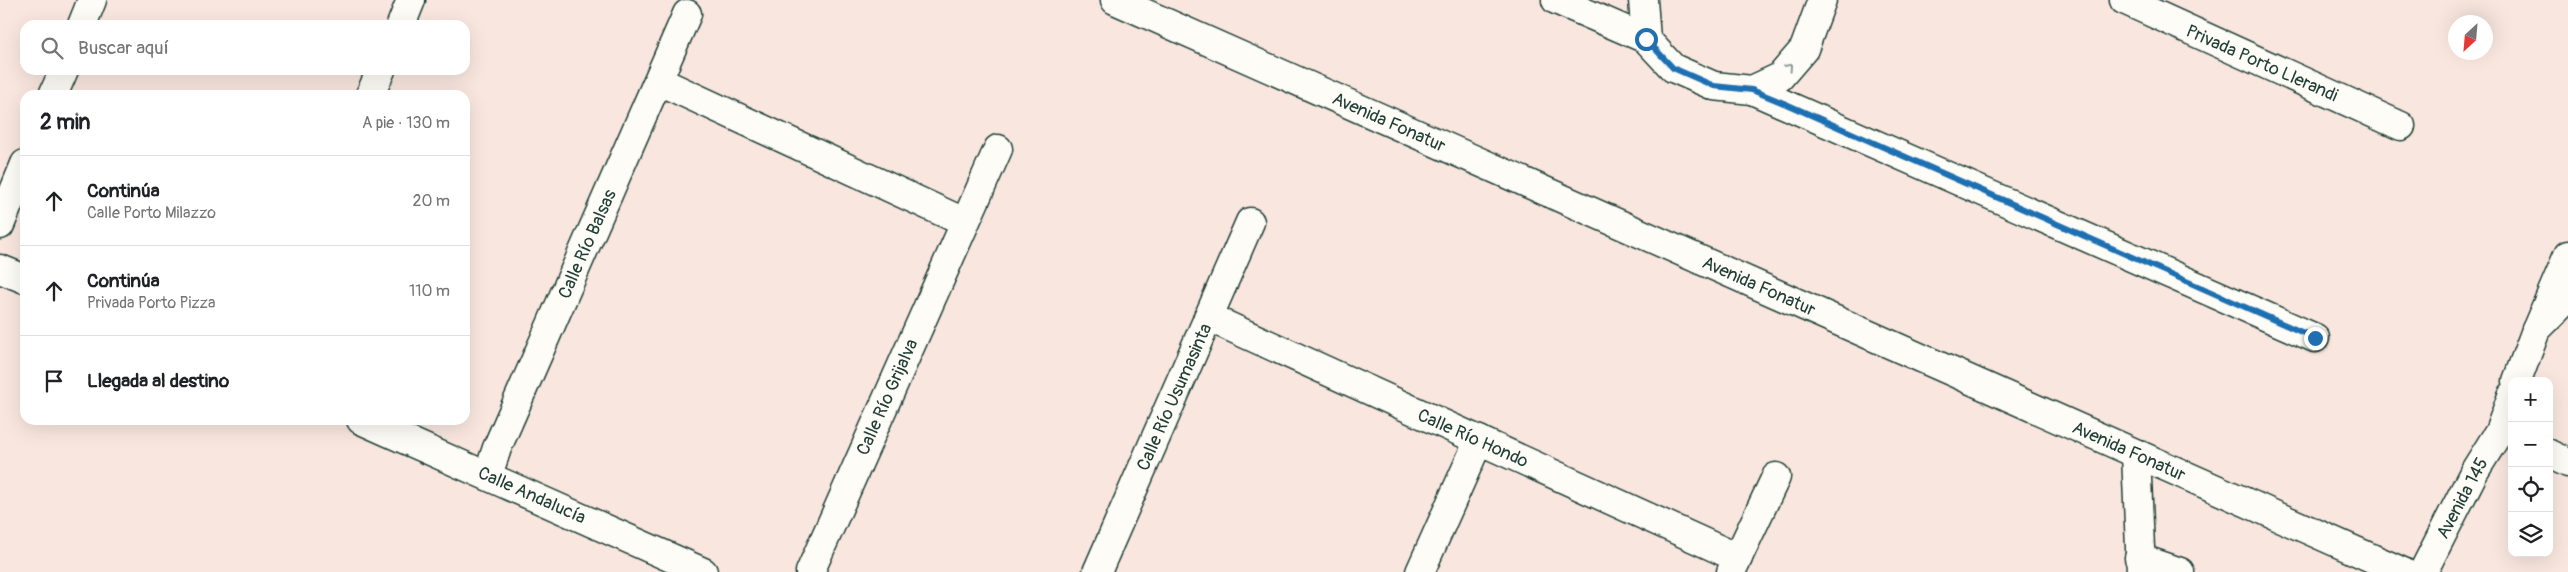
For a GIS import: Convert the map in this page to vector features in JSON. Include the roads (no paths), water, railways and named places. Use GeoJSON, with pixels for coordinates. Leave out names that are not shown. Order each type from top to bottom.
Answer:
{"type":"FeatureCollection","features":[{"type":"Feature","properties":{"kind":"street"},"geometry":{"type":"LineString","coordinates":[[84,20],[92,0]]}},
{"type":"Feature","properties":{"kind":"street"},"geometry":{"type":"LineString","coordinates":[[402,20],[412,0]]}},
{"type":"Feature","properties":{"kind":"street","name":"Avenida Fonatur"},"geometry":{"type":"LineString","coordinates":[[1115,0],[2403,572]]}},
{"type":"Feature","properties":{"kind":"street"},"geometry":{"type":"LineString","coordinates":[[1556,0],[1646,39],[1673,68],[1714,86],[1752,90],[2315,338]]}},
{"type":"Feature","properties":{"kind":"street"},"geometry":{"type":"LineString","coordinates":[[1644,0],[1646,39]]}},
{"type":"Feature","properties":{"kind":"street"},"geometry":{"type":"LineString","coordinates":[[1752,90],[1780,77],[1804,49],[1822,0]]}},
{"type":"Feature","properties":{"kind":"street","name":"Privada Porto Llerandi"},"geometry":{"type":"LineString","coordinates":[[2124,0],[2401,126]]}},
{"type":"Feature","properties":{"kind":"street","name":"Calle Río Balsas"},"geometry":{"type":"LineString","coordinates":[[488,475],[497,448],[687,14]]}},
{"type":"Feature","properties":{"kind":"street"},"geometry":{"type":"LineString","coordinates":[[55,90],[62,75]]}},
{"type":"Feature","properties":{"kind":"street"},"geometry":{"type":"LineString","coordinates":[[372,90],[379,75]]}},
{"type":"Feature","properties":{"kind":"street"},"geometry":{"type":"LineString","coordinates":[[659,81],[964,222]]}},
{"type":"Feature","properties":{"kind":"street","name":"Calle Río Grijalva"},"geometry":{"type":"LineString","coordinates":[[810,572],[998,149]]}},
{"type":"Feature","properties":{"kind":"street"},"geometry":{"type":"LineString","coordinates":[[0,225],[20,176]]}},
{"type":"Feature","properties":{"kind":"street","name":"Calle Río Usumasinta"},"geometry":{"type":"LineString","coordinates":[[1097,572],[1250,222]]}},
{"type":"Feature","properties":{"kind":"street"},"geometry":{"type":"LineString","coordinates":[[2518,377],[2568,255]]}},
{"type":"Feature","properties":{"kind":"street"},"geometry":{"type":"LineString","coordinates":[[0,269],[20,277]]}},
{"type":"Feature","properties":{"kind":"street"},"geometry":{"type":"LineString","coordinates":[[2536,330],[2568,298]]}},
{"type":"Feature","properties":{"kind":"street","name":"Calle Río Hondo"},"geometry":{"type":"LineString","coordinates":[[1208,317],[1479,440],[1735,565],[1776,477]]}},
{"type":"Feature","properties":{"kind":"street","name":"Avenida 145"},"geometry":{"type":"LineString","coordinates":[[2423,572],[2474,472],[2505,435],[2508,418]]}},
{"type":"Feature","properties":{"kind":"street","name":"Calle Andalucía"},"geometry":{"type":"LineString","coordinates":[[372,425],[703,572]]}},
{"type":"Feature","properties":{"kind":"street"},"geometry":{"type":"LineString","coordinates":[[1420,572],[1479,440]]}},
{"type":"Feature","properties":{"kind":"street"},"geometry":{"type":"LineString","coordinates":[[2136,454],[2133,567],[2180,572]]}},
{"type":"Feature","properties":{"kind":"street"},"geometry":{"type":"LineString","coordinates":[[2553,456],[2568,463]]}}]}
